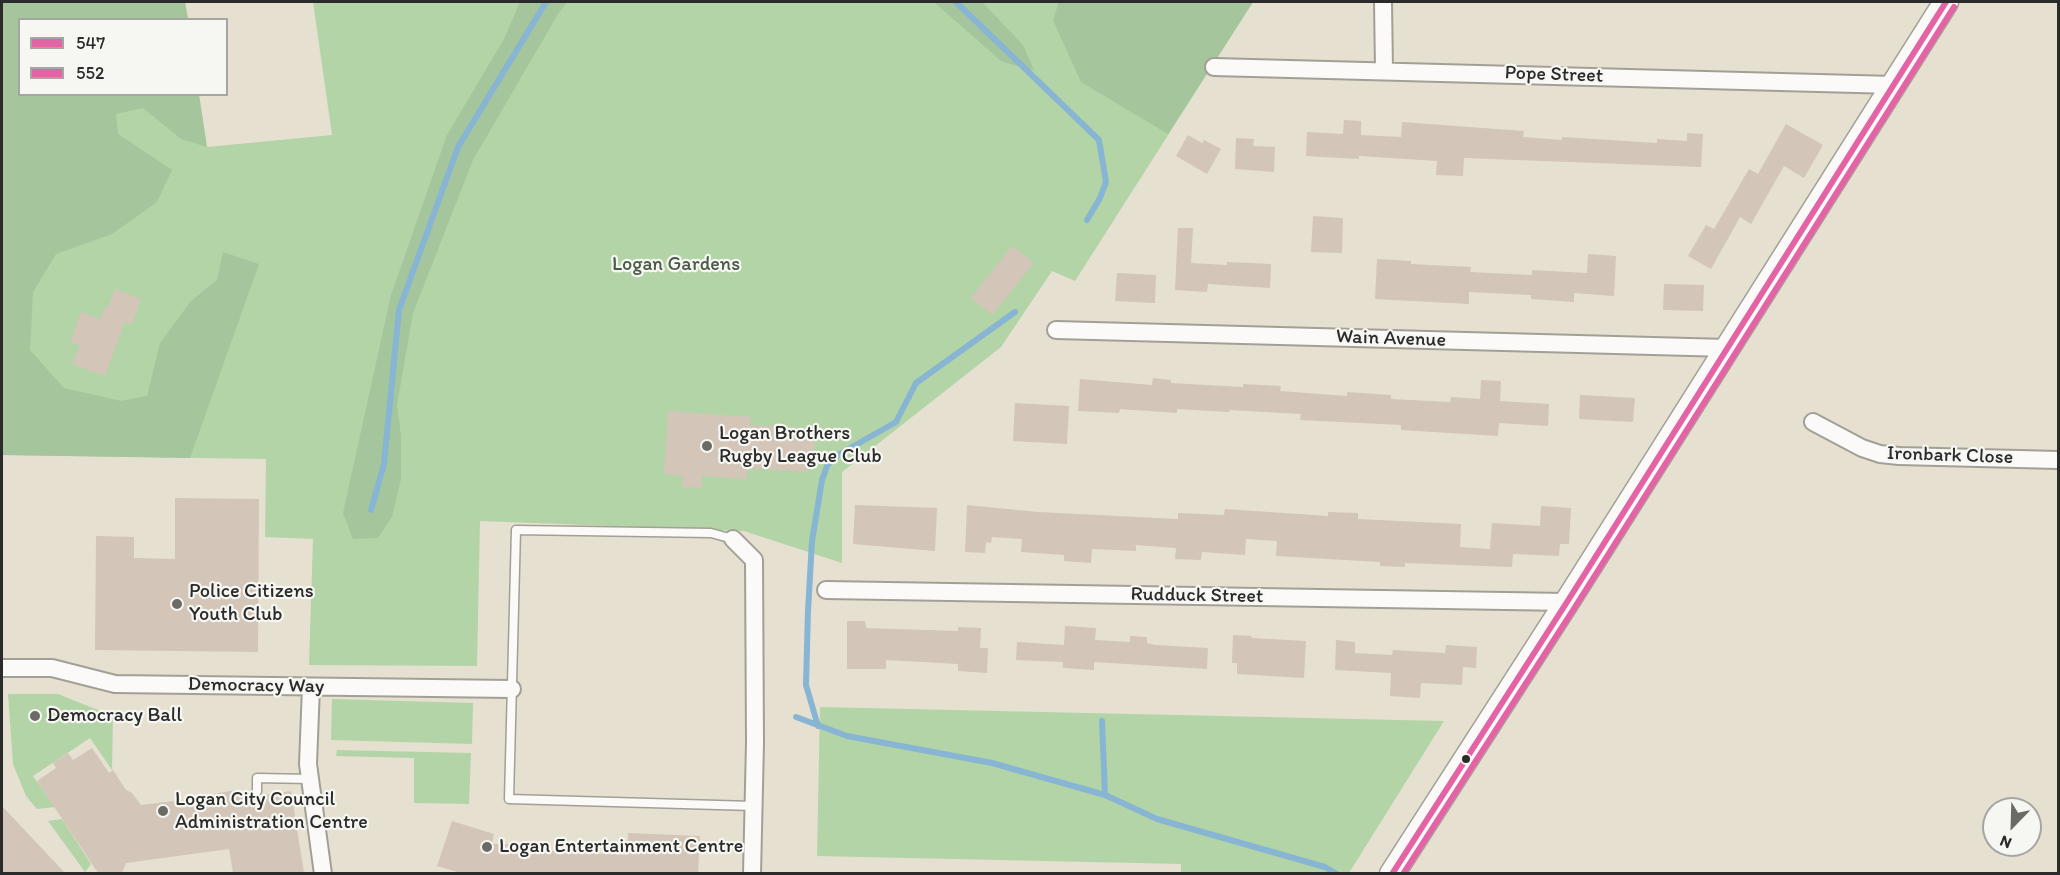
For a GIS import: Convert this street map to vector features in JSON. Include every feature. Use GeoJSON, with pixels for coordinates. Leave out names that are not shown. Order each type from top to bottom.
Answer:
{"type":"FeatureCollection","features":[{"type":"Feature","properties":{"kind":"street"},"geometry":{"type":"LineString","coordinates":[[1383,2],[1384,70]]}},
{"type":"Feature","properties":{"kind":"street"},"geometry":{"type":"LineString","coordinates":[[1392,873],[1567,602],[1946,2]]}},
{"type":"Feature","properties":{"kind":"street","name":"Pope Street"},"geometry":{"type":"LineString","coordinates":[[1214,67],[1894,85]]}},
{"type":"Feature","properties":{"kind":"street","name":"Wain Avenue"},"geometry":{"type":"LineString","coordinates":[[1056,330],[1727,348]]}},
{"type":"Feature","properties":{"kind":"street","name":"Ironbark Close"},"geometry":{"type":"LineString","coordinates":[[1813,422],[1880,454],[2058,460]]}},
{"type":"Feature","properties":{"kind":"street"},"geometry":{"type":"LineString","coordinates":[[733,539],[754,560],[755,743],[752,873]]}},
{"type":"Feature","properties":{"kind":"street","name":"Rudduck Street"},"geometry":{"type":"LineString","coordinates":[[826,590],[1567,602]]}},
{"type":"Feature","properties":{"kind":"street","name":"Democracy Way"},"geometry":{"type":"LineString","coordinates":[[2,668],[52,668],[115,684],[512,689]]}},
{"type":"Feature","properties":{"kind":"street"},"geometry":{"type":"LineString","coordinates":[[311,687],[308,764],[323,873]]}},
{"type":"Feature","properties":{"kind":"lane"},"geometry":{"type":"LineString","coordinates":[[733,539],[711,533],[516,530],[509,799],[753,807]]}},
{"type":"Feature","properties":{"kind":"lane"},"geometry":{"type":"LineString","coordinates":[[257,791],[257,778],[311,779]]}},
{"type":"Feature","properties":{"kind":"green space","name":"Logan Gardens"},"geometry":{"type":"Polygon","coordinates":[[[2,2],[185,2],[188,18],[18,18],[18,96],[199,96],[207,147],[332,135],[313,2],[1253,2],[1075,281],[1052,271],[1001,347],[842,472],[842,563],[744,531],[480,521],[477,666],[309,665],[313,539],[265,537],[266,459],[2,455],[2,2]]]}},
{"type":"Feature","properties":{"kind":"green space"},"geometry":{"type":"Polygon","coordinates":[[[2,2],[185,2],[188,18],[18,18],[18,96],[199,96],[207,147],[181,139],[143,108],[116,114],[118,134],[172,170],[157,202],[112,234],[56,254],[33,292],[30,350],[64,388],[121,401],[147,396],[160,343],[191,301],[217,280],[223,252],[259,264],[190,458],[2,455],[2,2]]]}},
{"type":"Feature","properties":{"kind":"green space"},"geometry":{"type":"Polygon","coordinates":[[[520,2],[567,2],[473,160],[413,313],[397,405],[401,436],[401,479],[392,517],[378,538],[353,539],[343,513],[391,295],[447,135],[504,39],[520,2]]]}},
{"type":"Feature","properties":{"kind":"green space"},"geometry":{"type":"Polygon","coordinates":[[[934,2],[982,2],[1023,45],[1034,70],[1002,62],[934,2]]]}},
{"type":"Feature","properties":{"kind":"green space"},"geometry":{"type":"Polygon","coordinates":[[[1059,2],[1253,2],[1168,134],[1081,82],[1053,20],[1059,2]]]}},
{"type":"Feature","properties":{"kind":"green space"},"geometry":{"type":"Polygon","coordinates":[[[8,694],[58,694],[113,716],[112,770],[90,738],[33,776],[55,807],[37,809],[26,796],[13,764],[8,694]]]}},
{"type":"Feature","properties":{"kind":"green space"},"geometry":{"type":"Polygon","coordinates":[[[332,699],[473,703],[472,744],[331,740],[332,699]]]}},
{"type":"Feature","properties":{"kind":"green space"},"geometry":{"type":"Polygon","coordinates":[[[820,707],[1444,721],[1349,873],[1181,874],[1181,864],[817,856],[820,707]]]}},
{"type":"Feature","properties":{"kind":"green space"},"geometry":{"type":"Polygon","coordinates":[[[337,750],[471,753],[469,804],[414,803],[414,758],[336,756],[337,750]]]}},
{"type":"Feature","properties":{"kind":"green space"},"geometry":{"type":"Polygon","coordinates":[[[62,819],[91,864],[85,872],[48,821],[62,819]]]}},
{"type":"Feature","properties":{"kind":"building"},"geometry":{"type":"Polygon","coordinates":[[[1344,120],[1361,121],[1361,135],[1401,137],[1402,122],[1524,131],[1523,137],[1562,140],[1562,137],[1657,143],[1657,139],[1687,141],[1687,133],[1703,134],[1701,167],[1464,158],[1463,176],[1436,175],[1437,161],[1359,156],[1359,159],[1306,156],[1307,132],[1343,134],[1344,120]]]}},
{"type":"Feature","properties":{"kind":"building"},"geometry":{"type":"Polygon","coordinates":[[[1786,124],[1823,145],[1804,178],[1784,166],[1751,224],[1740,217],[1711,269],[1688,256],[1706,225],[1714,229],[1749,169],[1758,174],[1786,124]]]}},
{"type":"Feature","properties":{"kind":"building"},"geometry":{"type":"Polygon","coordinates":[[[1188,135],[1202,143],[1204,140],[1221,149],[1207,174],[1176,156],[1188,135]]]}},
{"type":"Feature","properties":{"kind":"building"},"geometry":{"type":"Polygon","coordinates":[[[1236,138],[1254,139],[1253,146],[1275,147],[1274,172],[1235,169],[1236,138]]]}},
{"type":"Feature","properties":{"kind":"building"},"geometry":{"type":"Polygon","coordinates":[[[1313,216],[1343,218],[1342,253],[1311,252],[1313,216]]]}},
{"type":"Feature","properties":{"kind":"building"},"geometry":{"type":"Polygon","coordinates":[[[1178,228],[1193,228],[1191,263],[1271,264],[1270,288],[1208,284],[1207,292],[1175,290],[1178,228]]]}},
{"type":"Feature","properties":{"kind":"building"},"geometry":{"type":"Polygon","coordinates":[[[1012,246],[1034,263],[992,315],[971,298],[1012,246]]]}},
{"type":"Feature","properties":{"kind":"building"},"geometry":{"type":"Polygon","coordinates":[[[1588,254],[1616,256],[1614,296],[1574,293],[1574,302],[1531,299],[1531,295],[1469,292],[1469,304],[1375,299],[1377,259],[1411,261],[1411,264],[1471,267],[1470,272],[1532,275],[1532,270],[1587,273],[1588,254]]]}},
{"type":"Feature","properties":{"kind":"building"},"geometry":{"type":"Polygon","coordinates":[[[1117,273],[1156,275],[1155,303],[1115,301],[1117,273]]]}},
{"type":"Feature","properties":{"kind":"building"},"geometry":{"type":"Polygon","coordinates":[[[1664,284],[1704,285],[1703,311],[1663,310],[1664,284]]]}},
{"type":"Feature","properties":{"kind":"building"},"geometry":{"type":"Polygon","coordinates":[[[115,289],[141,299],[132,324],[125,321],[105,376],[72,364],[80,345],[70,342],[81,312],[100,319],[115,289]]]}},
{"type":"Feature","properties":{"kind":"building"},"geometry":{"type":"Polygon","coordinates":[[[1153,378],[1171,380],[1171,383],[1243,387],[1243,384],[1281,386],[1280,391],[1347,396],[1347,392],[1391,395],[1391,399],[1450,402],[1451,397],[1480,399],[1481,380],[1501,381],[1500,401],[1549,404],[1548,426],[1499,423],[1498,436],[1401,430],[1401,425],[1300,420],[1301,414],[1177,409],[1177,413],[1120,409],[1119,413],[1078,411],[1080,379],[1152,385],[1153,378]]]}},
{"type":"Feature","properties":{"kind":"building"},"geometry":{"type":"Polygon","coordinates":[[[1580,395],[1635,398],[1633,422],[1579,419],[1580,395]]]}},
{"type":"Feature","properties":{"kind":"building"},"geometry":{"type":"Polygon","coordinates":[[[1015,403],[1069,406],[1067,444],[1013,441],[1015,403]]]}},
{"type":"Feature","properties":{"kind":"building","name":"Logan Brothers Rugby League Club"},"geometry":{"type":"Polygon","coordinates":[[[668,411],[751,417],[750,425],[815,429],[814,463],[808,462],[808,472],[747,468],[747,479],[702,476],[702,488],[682,487],[683,476],[664,474],[668,411]]]}},
{"type":"Feature","properties":{"kind":"building","name":"Police Citizens Youth Club"},"geometry":{"type":"Polygon","coordinates":[[[175,498],[259,499],[258,652],[95,650],[96,536],[134,537],[134,558],[175,559],[175,498]]]}},
{"type":"Feature","properties":{"kind":"building"},"geometry":{"type":"Polygon","coordinates":[[[855,505],[937,508],[935,551],[853,544],[855,505]]]}},
{"type":"Feature","properties":{"kind":"building"},"geometry":{"type":"Polygon","coordinates":[[[967,505],[1038,512],[1178,519],[1178,513],[1224,515],[1225,509],[1328,516],[1328,512],[1358,513],[1358,519],[1461,524],[1460,547],[1490,549],[1492,523],[1540,526],[1541,506],[1571,508],[1569,544],[1560,544],[1559,556],[1513,554],[1512,567],[1405,563],[1405,567],[1380,566],[1380,562],[1276,556],[1277,541],[1246,539],[1245,555],[1202,552],[1201,560],[1175,559],[1176,548],[1136,545],[1136,551],[1092,549],[1091,563],[1064,561],[1064,555],[1021,552],[1022,539],[992,537],[991,543],[986,542],[985,553],[965,552],[967,505]]]}},
{"type":"Feature","properties":{"kind":"building"},"geometry":{"type":"Polygon","coordinates":[[[847,621],[865,621],[866,628],[958,631],[958,627],[981,628],[980,648],[988,648],[987,673],[958,671],[958,664],[886,660],[886,669],[847,669],[847,621]]]}},
{"type":"Feature","properties":{"kind":"building"},"geometry":{"type":"Polygon","coordinates":[[[1065,626],[1096,628],[1095,640],[1130,642],[1130,636],[1147,637],[1147,643],[1156,645],[1208,648],[1207,669],[1094,662],[1094,670],[1063,668],[1063,662],[1016,660],[1017,642],[1064,645],[1065,626]]]}},
{"type":"Feature","properties":{"kind":"building"},"geometry":{"type":"Polygon","coordinates":[[[1233,635],[1306,641],[1304,678],[1237,674],[1237,663],[1232,663],[1233,635]]]}},
{"type":"Feature","properties":{"kind":"building"},"geometry":{"type":"Polygon","coordinates":[[[1336,640],[1355,642],[1355,653],[1392,655],[1393,650],[1445,653],[1446,645],[1477,647],[1476,668],[1463,667],[1462,685],[1421,683],[1420,698],[1390,696],[1391,673],[1335,670],[1336,640]]]}},
{"type":"Feature","properties":{"kind":"building","name":"Logan City Council Administration Centre"},"geometry":{"type":"Polygon","coordinates":[[[92,748],[109,773],[113,770],[126,790],[132,793],[141,805],[215,796],[214,794],[235,790],[245,791],[246,798],[291,791],[304,873],[233,873],[229,849],[126,863],[122,873],[98,873],[37,781],[56,768],[53,763],[68,753],[73,760],[92,748]]]}},
{"type":"Feature","properties":{"kind":"building"},"geometry":{"type":"Polygon","coordinates":[[[2,806],[65,873],[2,873],[2,806]]]}},
{"type":"Feature","properties":{"kind":"building","name":"Logan Entertainment Centre"},"geometry":{"type":"Polygon","coordinates":[[[452,821],[494,834],[492,844],[532,844],[532,850],[627,855],[628,833],[700,836],[698,873],[461,873],[437,866],[452,821]]]}},
{"type":"Feature","properties":{"kind":"waterway"},"geometry":{"type":"LineString","coordinates":[[371,510],[384,464],[399,310],[458,147],[546,2]]}},
{"type":"Feature","properties":{"kind":"waterway"},"geometry":{"type":"LineString","coordinates":[[956,2],[1099,140],[1106,182],[1087,220]]}},
{"type":"Feature","properties":{"kind":"waterway"},"geometry":{"type":"LineString","coordinates":[[818,726],[806,685],[808,611],[812,541],[822,480],[827,466],[838,455],[896,422],[916,383],[1015,312]]}},
{"type":"Feature","properties":{"kind":"waterway"},"geometry":{"type":"LineString","coordinates":[[796,717],[847,736],[992,763],[1105,795],[1157,819],[1325,867],[1337,874]]}},
{"type":"Feature","properties":{"kind":"waterway"},"geometry":{"type":"LineString","coordinates":[[1102,721],[1105,795]]}},
{"type":"Feature","properties":{"kind":"transit line","name":"547"},"geometry":{"type":"LineString","coordinates":[[1392,874],[1567,602],[1946,2]]}},
{"type":"Feature","properties":{"kind":"transit line","name":"552"},"geometry":{"type":"LineString","coordinates":[[1403,874],[1575,607],[1954,7]]}},
{"type":"Feature","properties":{"kind":"place","name":"Logan Brothers Rugby League Club"},"geometry":{"type":"Point","coordinates":[707,446]}},
{"type":"Feature","properties":{"kind":"place","name":"Police Citizens Youth Club"},"geometry":{"type":"Point","coordinates":[177,604]}},
{"type":"Feature","properties":{"kind":"place","name":"Democracy Ball"},"geometry":{"type":"Point","coordinates":[35,716]}},
{"type":"Feature","properties":{"kind":"place","name":"Logan City Council Administration Centre"},"geometry":{"type":"Point","coordinates":[163,811]}},
{"type":"Feature","properties":{"kind":"place","name":"Logan Entertainment Centre"},"geometry":{"type":"Point","coordinates":[487,847]}}]}
